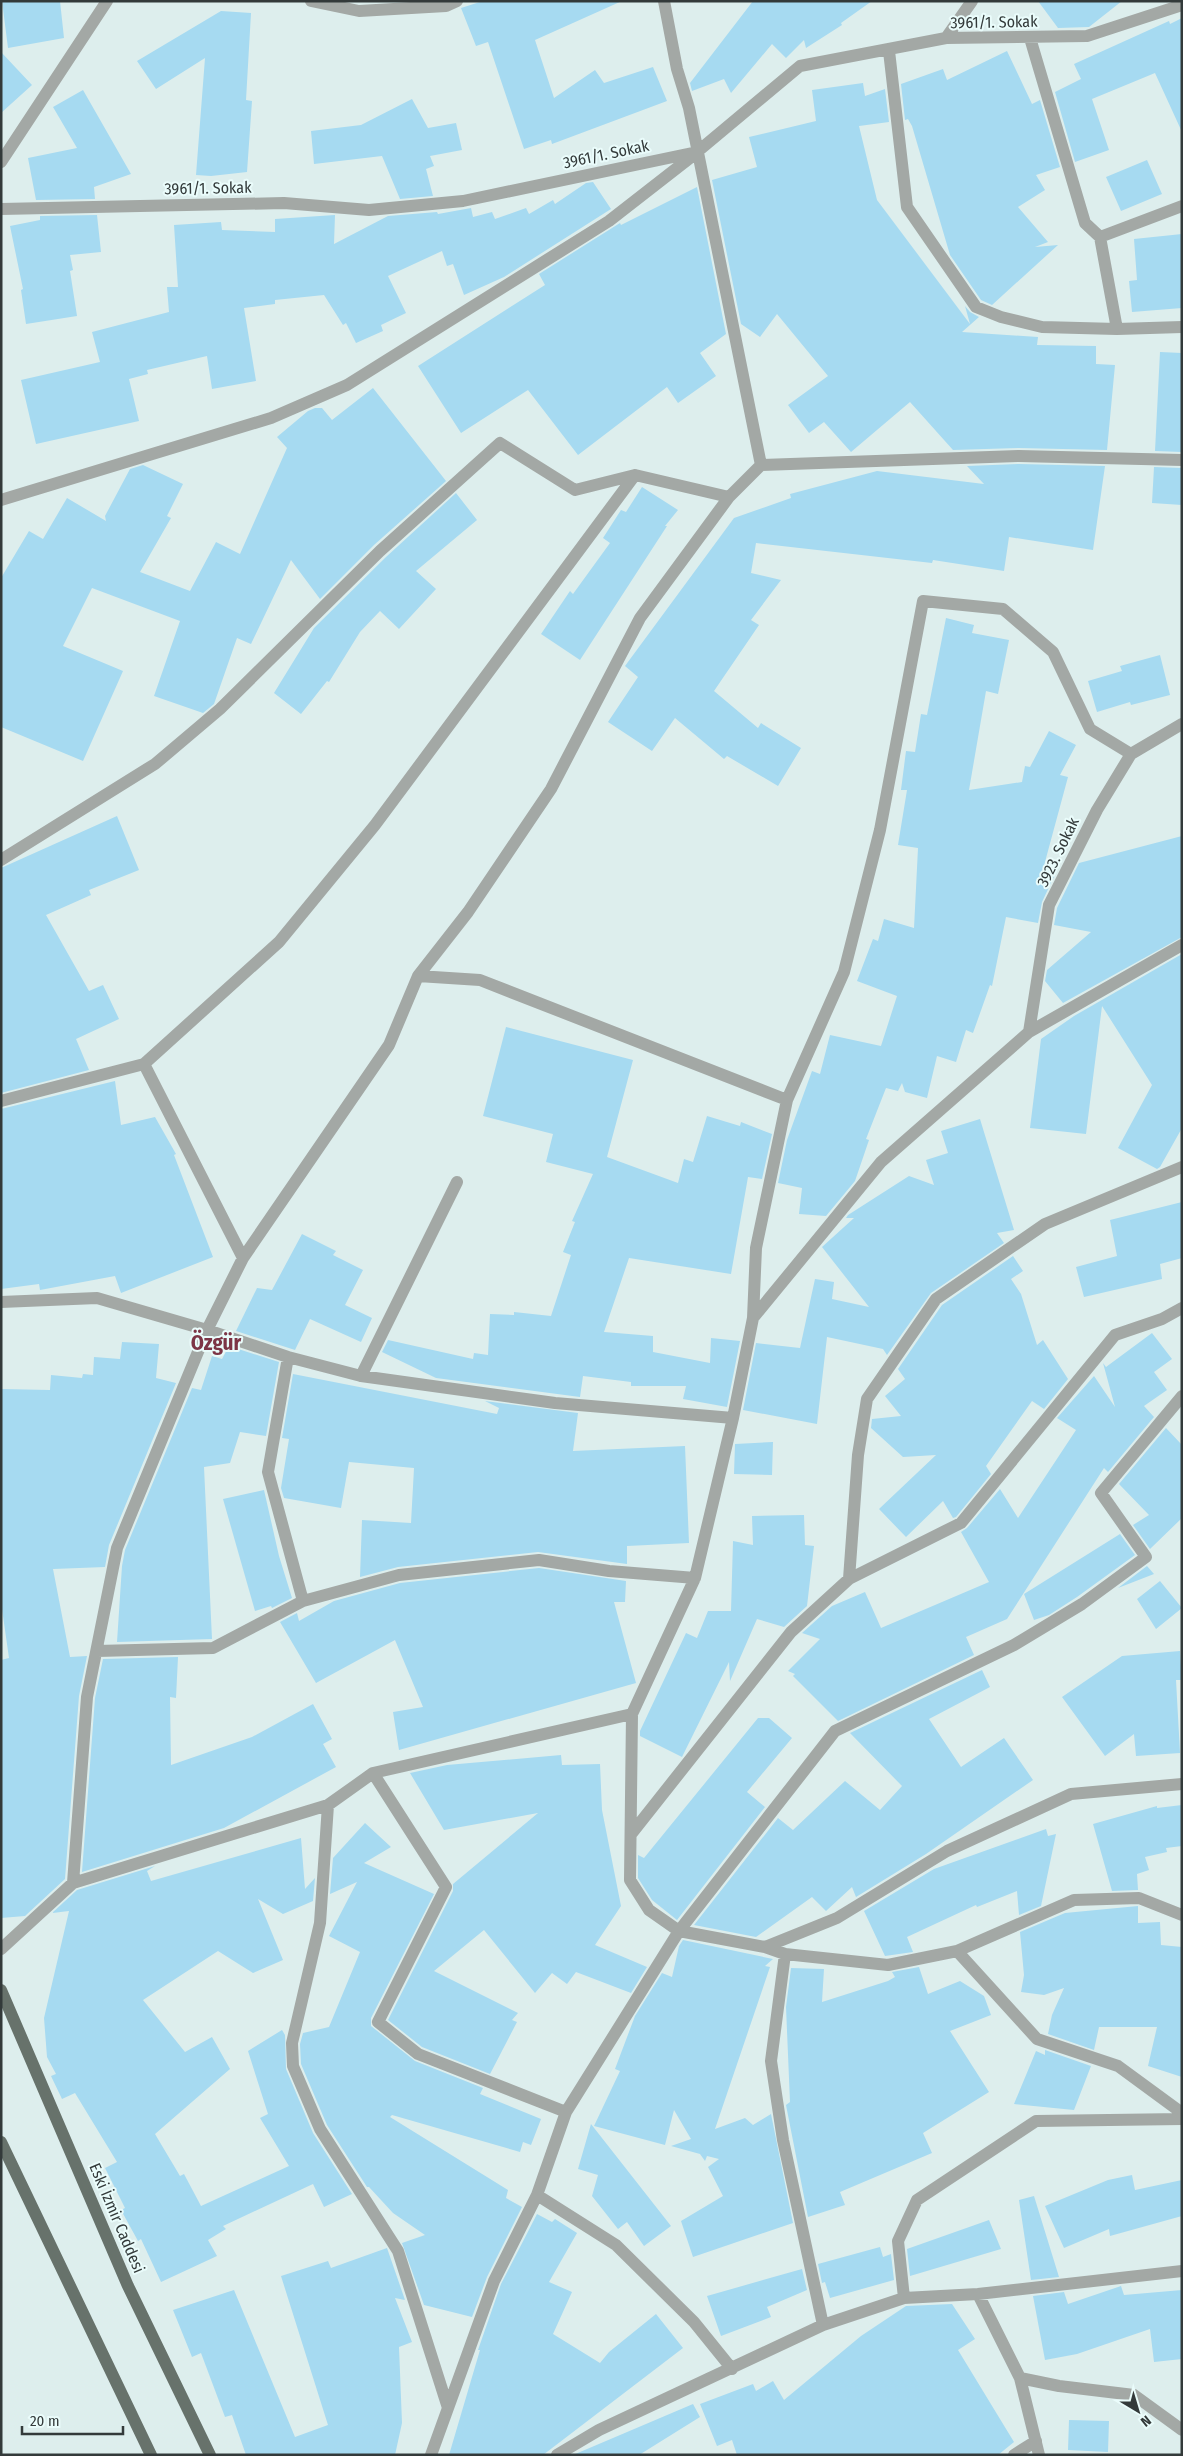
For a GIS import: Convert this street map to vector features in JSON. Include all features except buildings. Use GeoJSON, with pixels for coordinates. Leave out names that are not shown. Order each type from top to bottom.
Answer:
{"type":"FeatureCollection","features":[{"type":"Feature","properties":{"kind":"main road","name":"Eski İzmir Caddesi"},"geometry":{"type":"LineString","coordinates":[[1,1990],[128,2286],[210,2455]]}},
{"type":"Feature","properties":{"kind":"main road"},"geometry":{"type":"LineString","coordinates":[[1,2142],[151,2455]]}},
{"type":"Feature","properties":{"kind":"street"},"geometry":{"type":"LineString","coordinates":[[1,162],[107,1]]}},
{"type":"Feature","properties":{"kind":"street"},"geometry":{"type":"LineString","coordinates":[[311,1],[359,11],[446,6],[457,1]]}},
{"type":"Feature","properties":{"kind":"street"},"geometry":{"type":"LineString","coordinates":[[664,1],[677,69],[689,108],[761,465]]}},
{"type":"Feature","properties":{"kind":"street"},"geometry":{"type":"LineString","coordinates":[[946,38],[972,1]]}},
{"type":"Feature","properties":{"kind":"street","name":"3961/1. Sokak"},"geometry":{"type":"LineString","coordinates":[[1,209],[284,202],[369,210],[464,201],[697,152],[800,66],[946,38],[1087,36],[1182,5]]}},
{"type":"Feature","properties":{"kind":"street"},"geometry":{"type":"LineString","coordinates":[[1030,38],[1085,223],[1100,237],[1117,329]]}},
{"type":"Feature","properties":{"kind":"street"},"geometry":{"type":"LineString","coordinates":[[889,50],[907,207],[976,308],[1000,317],[1042,327],[1117,329],[1182,327]]}},
{"type":"Feature","properties":{"kind":"street"},"geometry":{"type":"LineString","coordinates":[[1,500],[271,418],[348,385],[609,221],[697,152]]}},
{"type":"Feature","properties":{"kind":"street"},"geometry":{"type":"LineString","coordinates":[[1100,237],[1182,206]]}},
{"type":"Feature","properties":{"kind":"street"},"geometry":{"type":"LineString","coordinates":[[1,860],[155,764],[220,709],[380,551],[500,443],[575,490],[635,476],[729,497]]}},
{"type":"Feature","properties":{"kind":"street"},"geometry":{"type":"LineString","coordinates":[[73,1883],[87,1697],[117,1548],[207,1330],[243,1258],[389,1045],[418,976],[468,912],[551,789],[640,618],[729,497],[761,465],[1019,456],[1182,460]]}},
{"type":"Feature","properties":{"kind":"street"},"geometry":{"type":"LineString","coordinates":[[1,1101],[144,1064],[279,942],[375,825],[635,476]]}},
{"type":"Feature","properties":{"kind":"street"},"geometry":{"type":"LineString","coordinates":[[1131,754],[1090,729],[1053,652],[1003,609],[923,601],[880,830],[844,972],[787,1100],[756,1248],[753,1318],[733,1418],[695,1578],[632,1714],[630,1880],[649,1910],[679,1931],[765,1947],[785,1954],[888,1965],[957,1951],[1074,1900],[1139,1898],[1182,1915]]}},
{"type":"Feature","properties":{"kind":"street","name":"3923. Sokak"},"geometry":{"type":"LineString","coordinates":[[1029,1032],[1049,905],[1097,810],[1131,754],[1182,724]]}},
{"type":"Feature","properties":{"kind":"street"},"geometry":{"type":"LineString","coordinates":[[753,1318],[881,1162],[1029,1032],[1182,945]]}},
{"type":"Feature","properties":{"kind":"street"},"geometry":{"type":"LineString","coordinates":[[418,976],[480,980],[787,1100]]}},
{"type":"Feature","properties":{"kind":"street"},"geometry":{"type":"LineString","coordinates":[[144,1064],[243,1258]]}},
{"type":"Feature","properties":{"kind":"street"},"geometry":{"type":"LineString","coordinates":[[849,1579],[858,1455],[867,1399],[936,1299],[1045,1224],[1182,1167]]}},
{"type":"Feature","properties":{"kind":"street"},"geometry":{"type":"LineString","coordinates":[[361,1376],[457,1182]]}},
{"type":"Feature","properties":{"kind":"street"},"geometry":{"type":"LineString","coordinates":[[1,1302],[97,1298],[207,1330],[288,1357],[361,1376],[555,1403],[733,1418]]}},
{"type":"Feature","properties":{"kind":"street"},"geometry":{"type":"LineString","coordinates":[[632,1833],[791,1632],[849,1579],[961,1523],[1116,1335],[1162,1320],[1182,1308]]}},
{"type":"Feature","properties":{"kind":"street"},"geometry":{"type":"LineString","coordinates":[[288,1357],[268,1472],[303,1601]]}},
{"type":"Feature","properties":{"kind":"street"},"geometry":{"type":"LineString","coordinates":[[431,2455],[494,2281],[537,2195],[566,2112],[679,1931],[834,1731],[1014,1645],[1082,1604],[1146,1556],[1101,1493],[1182,1396]]}},
{"type":"Feature","properties":{"kind":"street"},"geometry":{"type":"LineString","coordinates":[[97,1651],[212,1648],[303,1601],[399,1575],[539,1560],[609,1571],[695,1578]]}},
{"type":"Feature","properties":{"kind":"street"},"geometry":{"type":"LineString","coordinates":[[1,1949],[73,1883],[328,1805],[374,1773],[632,1714]]}},
{"type":"Feature","properties":{"kind":"street"},"geometry":{"type":"LineString","coordinates":[[374,1773],[446,1887],[378,2022],[418,2054],[566,2112]]}},
{"type":"Feature","properties":{"kind":"street"},"geometry":{"type":"LineString","coordinates":[[765,1947],[837,1918],[947,1851],[1071,1794],[1182,1784]]}},
{"type":"Feature","properties":{"kind":"street"},"geometry":{"type":"LineString","coordinates":[[328,1805],[320,1923],[292,2043],[293,2066],[320,2129],[398,2251],[448,2408]]}},
{"type":"Feature","properties":{"kind":"street"},"geometry":{"type":"LineString","coordinates":[[957,1951],[1037,2039],[1118,2066],[1182,2113]]}},
{"type":"Feature","properties":{"kind":"street"},"geometry":{"type":"LineString","coordinates":[[785,1954],[771,2061],[783,2140],[823,2325]]}},
{"type":"Feature","properties":{"kind":"street"},"geometry":{"type":"LineString","coordinates":[[904,2298],[898,2240],[917,2200],[1036,2121],[1182,2119]]}},
{"type":"Feature","properties":{"kind":"street"},"geometry":{"type":"LineString","coordinates":[[537,2195],[616,2244],[694,2322],[732,2368]]}},
{"type":"Feature","properties":{"kind":"street"},"geometry":{"type":"LineString","coordinates":[[557,2455],[598,2430],[823,2325],[904,2298],[978,2294],[1182,2271]]}},
{"type":"Feature","properties":{"kind":"street"},"geometry":{"type":"LineString","coordinates":[[978,2294],[1020,2378],[1039,2455]]}},
{"type":"Feature","properties":{"kind":"street"},"geometry":{"type":"LineString","coordinates":[[1020,2378],[1059,2386],[1134,2395],[1182,2430]]}},
{"type":"Feature","properties":{"kind":"street"},"geometry":{"type":"LineString","coordinates":[[1014,2455],[1036,2441]]}},
{"type":"Feature","properties":{"kind":"district","name":"Özgür"},"geometry":{"type":"Point","coordinates":[216,1343]}}]}
